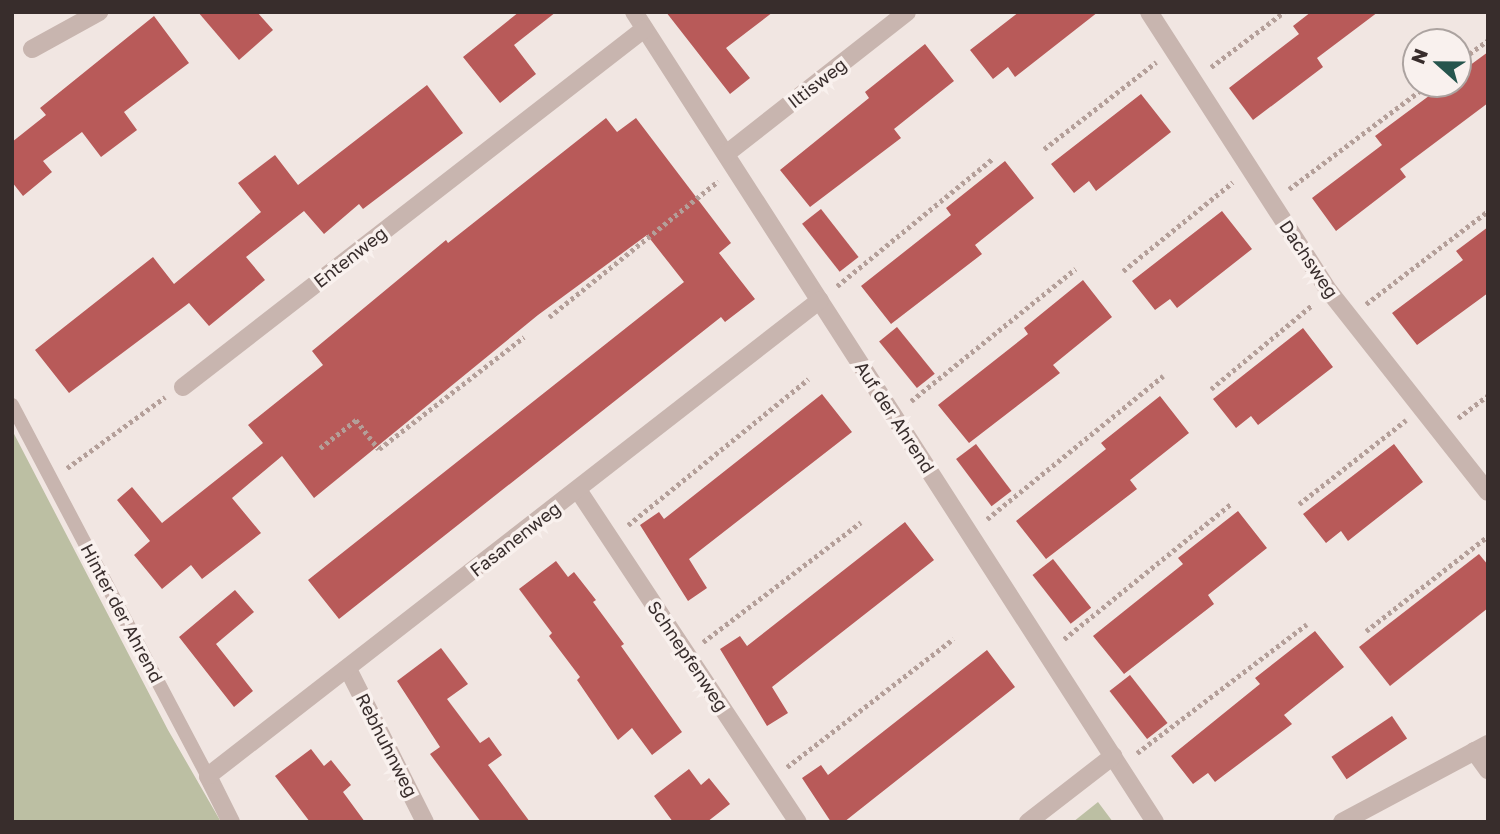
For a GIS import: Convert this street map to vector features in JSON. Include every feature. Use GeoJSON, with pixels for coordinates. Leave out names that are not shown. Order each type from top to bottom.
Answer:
{"type":"FeatureCollection","features":[{"type":"Feature","properties":{"kind":"street"},"geometry":{"type":"LineString","coordinates":[[32,49],[99,12]]}},
{"type":"Feature","properties":{"kind":"street","name":"Auf der Ahrend"},"geometry":{"type":"LineString","coordinates":[[634,12],[1155,822]]}},
{"type":"Feature","properties":{"kind":"street","name":"Iltisweg"},"geometry":{"type":"LineString","coordinates":[[730,160],[907,12]]}},
{"type":"Feature","properties":{"kind":"street","name":"Dachsweg"},"geometry":{"type":"LineString","coordinates":[[1149,12],[1329,291],[1488,492]]}},
{"type":"Feature","properties":{"kind":"street","name":"Entenweg"},"geometry":{"type":"LineString","coordinates":[[183,387],[644,29]]}},
{"type":"Feature","properties":{"kind":"street","name":"Fasanenweg"},"geometry":{"type":"LineString","coordinates":[[208,776],[820,300]]}},
{"type":"Feature","properties":{"kind":"street","name":"Schnepfenweg"},"geometry":{"type":"LineString","coordinates":[[578,490],[798,822]]}},
{"type":"Feature","properties":{"kind":"street","name":"Rebhuhnweg"},"geometry":{"type":"LineString","coordinates":[[348,669],[425,822]]}},
{"type":"Feature","properties":{"kind":"street"},"geometry":{"type":"LineString","coordinates":[[1342,822],[1481,747],[1488,770]]}},
{"type":"Feature","properties":{"kind":"street"},"geometry":{"type":"LineString","coordinates":[[1028,822],[1116,761]]}},
{"type":"Feature","properties":{"kind":"street","name":"Hinter der Ahrend"},"geometry":{"type":"LineString","coordinates":[[208,776],[232,822]]}},
{"type":"Feature","properties":{"kind":"lane","name":"Hinter der Ahrend"},"geometry":{"type":"LineString","coordinates":[[12,405],[208,776]]}},
{"type":"Feature","properties":{"kind":"path"},"geometry":{"type":"LineString","coordinates":[[1193,80],[1284,12]]}},
{"type":"Feature","properties":{"kind":"path"},"geometry":{"type":"LineString","coordinates":[[1472,52],[1488,40]]}},
{"type":"Feature","properties":{"kind":"path"},"geometry":{"type":"LineString","coordinates":[[1044,149],[1173,49]]}},
{"type":"Feature","properties":{"kind":"path"},"geometry":{"type":"LineString","coordinates":[[1272,202],[1410,98]]}},
{"type":"Feature","properties":{"kind":"path"},"geometry":{"type":"LineString","coordinates":[[820,300],[992,159]]}},
{"type":"Feature","properties":{"kind":"path"},"geometry":{"type":"LineString","coordinates":[[549,317],[730,160]]}},
{"type":"Feature","properties":{"kind":"path"},"geometry":{"type":"LineString","coordinates":[[1123,271],[1250,168]]}},
{"type":"Feature","properties":{"kind":"path"},"geometry":{"type":"LineString","coordinates":[[1349,317],[1488,211]]}},
{"type":"Feature","properties":{"kind":"path"},"geometry":{"type":"LineString","coordinates":[[894,415],[1075,269]]}},
{"type":"Feature","properties":{"kind":"path"},"geometry":{"type":"LineString","coordinates":[[1211,389],[1329,291]]}},
{"type":"Feature","properties":{"kind":"path"},"geometry":{"type":"LineString","coordinates":[[320,448],[356,420],[379,449],[524,337]]}},
{"type":"Feature","properties":{"kind":"path"},"geometry":{"type":"LineString","coordinates":[[970,533],[1163,376]]}},
{"type":"Feature","properties":{"kind":"path"},"geometry":{"type":"LineString","coordinates":[[611,538],[808,379]]}},
{"type":"Feature","properties":{"kind":"path"},"geometry":{"type":"LineString","coordinates":[[52,480],[142,411],[183,387]]}},
{"type":"Feature","properties":{"kind":"path"},"geometry":{"type":"LineString","coordinates":[[1440,431],[1488,395]]}},
{"type":"Feature","properties":{"kind":"path"},"geometry":{"type":"LineString","coordinates":[[1299,504],[1421,407]]}},
{"type":"Feature","properties":{"kind":"path"},"geometry":{"type":"LineString","coordinates":[[1047,653],[1231,504]]}},
{"type":"Feature","properties":{"kind":"path"},"geometry":{"type":"LineString","coordinates":[[688,654],[861,522]]}},
{"type":"Feature","properties":{"kind":"path"},"geometry":{"type":"LineString","coordinates":[[1366,631],[1488,536]]}},
{"type":"Feature","properties":{"kind":"path"},"geometry":{"type":"LineString","coordinates":[[1116,761],[1307,624]]}},
{"type":"Feature","properties":{"kind":"path"},"geometry":{"type":"LineString","coordinates":[[771,780],[953,639]]}},
{"type":"Feature","properties":{"kind":"green space"},"geometry":{"type":"Polygon","coordinates":[[[12,430],[168,730],[221,822],[12,822],[12,430]]]}},
{"type":"Feature","properties":{"kind":"green space"},"geometry":{"type":"Polygon","coordinates":[[[1098,802],[1113,822],[1073,822],[1098,802]]]}},
{"type":"Feature","properties":{"kind":"building"},"geometry":{"type":"Polygon","coordinates":[[[198,12],[257,12],[273,30],[239,60],[198,12]]]}},
{"type":"Feature","properties":{"kind":"building"},"geometry":{"type":"Polygon","coordinates":[[[519,12],[556,12],[514,45],[536,74],[500,103],[463,57],[519,12]]]}},
{"type":"Feature","properties":{"kind":"building"},"geometry":{"type":"Polygon","coordinates":[[[666,12],[773,12],[726,48],[750,78],[730,94],[666,12]]]}},
{"type":"Feature","properties":{"kind":"building"},"geometry":{"type":"Polygon","coordinates":[[[1019,12],[1098,12],[1015,77],[1008,67],[993,79],[970,50],[1019,12]]]}},
{"type":"Feature","properties":{"kind":"building"},"geometry":{"type":"Polygon","coordinates":[[[1311,12],[1378,12],[1317,58],[1323,67],[1253,120],[1229,88],[1299,34],[1293,26],[1311,12]]]}},
{"type":"Feature","properties":{"kind":"building"},"geometry":{"type":"Polygon","coordinates":[[[154,16],[189,63],[124,112],[137,130],[101,157],[82,132],[43,161],[52,172],[23,196],[12,182],[12,142],[46,115],[40,108],[154,16]]]}},
{"type":"Feature","properties":{"kind":"building"},"geometry":{"type":"Polygon","coordinates":[[[925,44],[954,81],[894,129],[901,138],[810,207],[780,170],[869,98],[865,92],[925,44]]]}},
{"type":"Feature","properties":{"kind":"building"},"geometry":{"type":"Polygon","coordinates":[[[1488,52],[1488,103],[1400,169],[1406,177],[1336,231],[1312,198],[1382,145],[1375,136],[1426,98],[1472,98],[1472,64],[1488,52]]]}},
{"type":"Feature","properties":{"kind":"building"},"geometry":{"type":"Polygon","coordinates":[[[427,85],[463,133],[363,209],[359,204],[324,234],[304,211],[246,257],[265,280],[209,326],[189,303],[69,393],[35,350],[153,257],[174,284],[261,212],[238,183],[275,155],[298,185],[427,85]]]}},
{"type":"Feature","properties":{"kind":"building"},"geometry":{"type":"Polygon","coordinates":[[[1141,94],[1171,132],[1096,191],[1089,181],[1074,193],[1051,164],[1141,94]]]}},
{"type":"Feature","properties":{"kind":"building"},"geometry":{"type":"Polygon","coordinates":[[[606,118],[617,132],[636,118],[731,243],[719,253],[755,299],[725,322],[721,317],[339,619],[308,580],[684,282],[647,235],[538,315],[314,498],[282,456],[232,498],[261,533],[202,579],[191,565],[162,589],[134,555],[150,541],[117,500],[132,487],[162,523],[263,443],[248,425],[323,365],[312,351],[446,240],[448,243],[606,118]]]}},
{"type":"Feature","properties":{"kind":"building"},"geometry":{"type":"Polygon","coordinates":[[[1005,161],[1034,198],[975,245],[982,254],[891,324],[861,286],[951,215],[946,208],[1005,161]]]}},
{"type":"Feature","properties":{"kind":"building"},"geometry":{"type":"Polygon","coordinates":[[[821,209],[859,257],[840,272],[802,224],[821,209]]]}},
{"type":"Feature","properties":{"kind":"building"},"geometry":{"type":"Polygon","coordinates":[[[1222,211],[1252,249],[1177,308],[1170,299],[1155,310],[1132,281],[1222,211]]]}},
{"type":"Feature","properties":{"kind":"building"},"geometry":{"type":"Polygon","coordinates":[[[1488,227],[1488,293],[1417,345],[1392,313],[1463,260],[1456,251],[1488,227]]]}},
{"type":"Feature","properties":{"kind":"building"},"geometry":{"type":"Polygon","coordinates":[[[1083,280],[1112,317],[1053,365],[1060,373],[969,443],[938,405],[1028,334],[1024,328],[1083,280]]]}},
{"type":"Feature","properties":{"kind":"building"},"geometry":{"type":"Polygon","coordinates":[[[897,327],[935,374],[917,388],[879,341],[897,327]]]}},
{"type":"Feature","properties":{"kind":"building"},"geometry":{"type":"Polygon","coordinates":[[[1303,328],[1333,367],[1258,425],[1251,416],[1236,428],[1213,399],[1303,328]]]}},
{"type":"Feature","properties":{"kind":"building"},"geometry":{"type":"Polygon","coordinates":[[[822,394],[852,432],[689,559],[707,588],[688,601],[640,525],[659,512],[664,519],[822,394]]]}},
{"type":"Feature","properties":{"kind":"building"},"geometry":{"type":"Polygon","coordinates":[[[1160,396],[1189,433],[1130,480],[1137,489],[1046,559],[1016,521],[1106,449],[1101,443],[1160,396]]]}},
{"type":"Feature","properties":{"kind":"building"},"geometry":{"type":"Polygon","coordinates":[[[976,444],[1012,491],[992,506],[956,459],[976,444]]]}},
{"type":"Feature","properties":{"kind":"building"},"geometry":{"type":"Polygon","coordinates":[[[1394,444],[1423,482],[1348,541],[1341,531],[1326,543],[1303,514],[1394,444]]]}},
{"type":"Feature","properties":{"kind":"building"},"geometry":{"type":"Polygon","coordinates":[[[1238,511],[1267,548],[1208,595],[1214,604],[1124,674],[1093,636],[1183,564],[1178,558],[1238,511]]]}},
{"type":"Feature","properties":{"kind":"building"},"geometry":{"type":"Polygon","coordinates":[[[905,522],[934,560],[772,687],[788,713],[767,726],[720,649],[740,636],[747,646],[905,522]]]}},
{"type":"Feature","properties":{"kind":"building"},"geometry":{"type":"Polygon","coordinates":[[[1479,554],[1488,565],[1488,608],[1390,686],[1359,647],[1479,554]]]}},
{"type":"Feature","properties":{"kind":"building"},"geometry":{"type":"Polygon","coordinates":[[[1053,559],[1091,608],[1071,624],[1033,575],[1053,559]]]}},
{"type":"Feature","properties":{"kind":"building"},"geometry":{"type":"Polygon","coordinates":[[[556,561],[568,577],[574,572],[596,600],[593,602],[624,644],[621,646],[682,732],[652,755],[632,728],[618,740],[577,680],[580,677],[549,636],[552,633],[519,589],[556,561]]]}},
{"type":"Feature","properties":{"kind":"building"},"geometry":{"type":"Polygon","coordinates":[[[235,590],[254,612],[216,644],[253,691],[234,707],[179,637],[235,590]]]}},
{"type":"Feature","properties":{"kind":"building"},"geometry":{"type":"Polygon","coordinates":[[[1315,631],[1344,667],[1284,715],[1292,724],[1215,782],[1208,773],[1193,784],[1171,756],[1260,684],[1255,678],[1315,631]]]}},
{"type":"Feature","properties":{"kind":"building"},"geometry":{"type":"Polygon","coordinates":[[[441,648],[468,684],[447,699],[480,743],[489,737],[502,755],[488,765],[530,822],[481,822],[430,754],[440,747],[397,681],[441,648]]]}},
{"type":"Feature","properties":{"kind":"building"},"geometry":{"type":"Polygon","coordinates":[[[987,650],[1015,687],[844,822],[831,822],[802,778],[821,765],[828,775],[987,650]]]}},
{"type":"Feature","properties":{"kind":"building"},"geometry":{"type":"Polygon","coordinates":[[[1130,675],[1168,723],[1147,739],[1110,691],[1130,675]]]}},
{"type":"Feature","properties":{"kind":"building"},"geometry":{"type":"Polygon","coordinates":[[[1392,716],[1407,738],[1347,779],[1331,757],[1392,716]]]}},
{"type":"Feature","properties":{"kind":"building"},"geometry":{"type":"Polygon","coordinates":[[[311,749],[324,766],[331,760],[351,785],[343,792],[365,822],[310,822],[275,776],[311,749]]]}},
{"type":"Feature","properties":{"kind":"building"},"geometry":{"type":"Polygon","coordinates":[[[689,769],[701,785],[709,778],[730,804],[707,822],[673,822],[654,796],[689,769]]]}}]}
